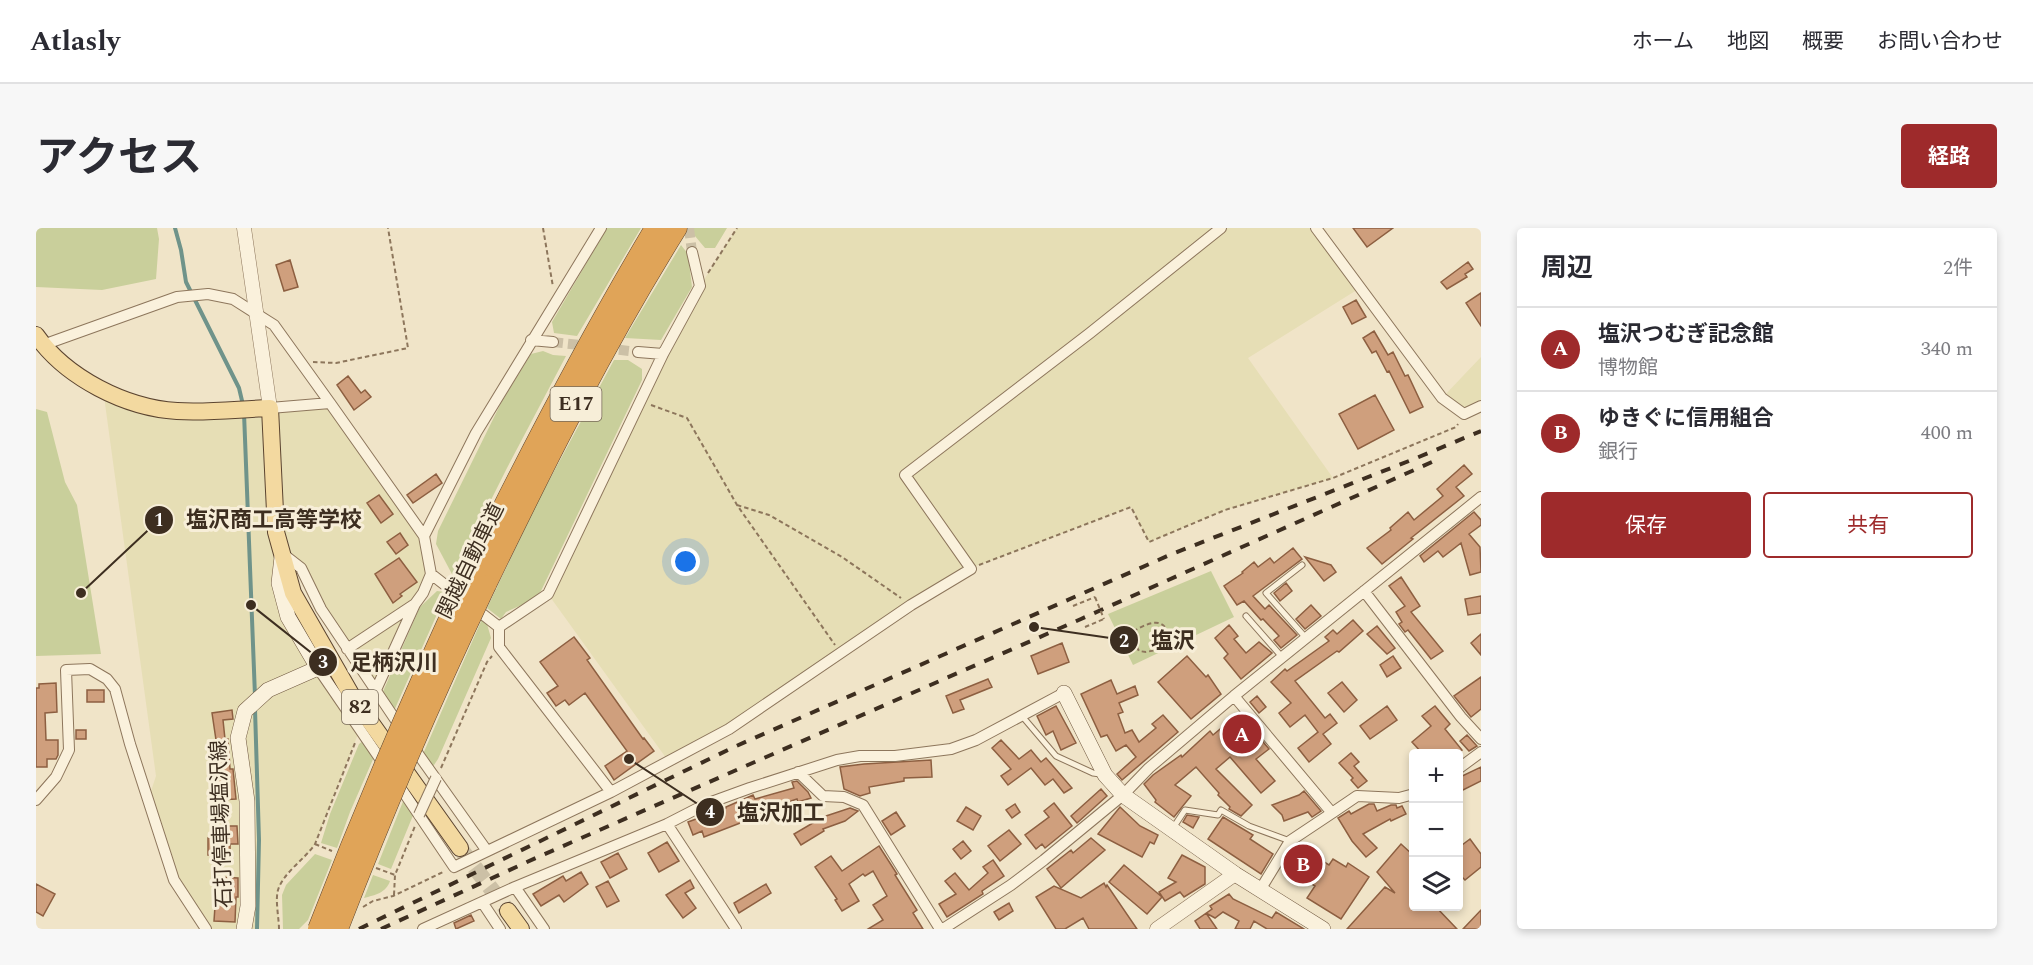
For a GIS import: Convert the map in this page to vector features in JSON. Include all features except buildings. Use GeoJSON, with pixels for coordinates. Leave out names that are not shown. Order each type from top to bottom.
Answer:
{"type":"FeatureCollection","features":[{"type":"Feature","properties":{"kind":"highway","name":"関越自動車道"},"geometry":{"type":"LineString","coordinates":[[338,929],[399,776],[443,676],[477,581],[563,388],[609,304],[655,228]]}},
{"type":"Feature","properties":{"kind":"highway","name":"関越自動車道"},"geometry":{"type":"LineString","coordinates":[[318,929],[381,771],[426,667],[477,581],[624,316],[677,228]]}},
{"type":"Feature","properties":{"kind":"main road"},"geometry":{"type":"LineString","coordinates":[[39,340],[70,371],[142,406],[179,411],[270,408]]}},
{"type":"Feature","properties":{"kind":"main road","name":"82"},"geometry":{"type":"LineString","coordinates":[[270,408],[276,532],[293,593],[352,696],[460,848]]}},
{"type":"Feature","properties":{"kind":"main road"},"geometry":{"type":"LineString","coordinates":[[282,554],[279,584],[288,616],[318,668]]}},
{"type":"Feature","properties":{"kind":"main road","name":"石打停車場塩沢線"},"geometry":{"type":"LineString","coordinates":[[244,929],[248,906],[247,801],[238,738],[244,711],[268,690],[318,668]]}},
{"type":"Feature","properties":{"kind":"main road"},"geometry":{"type":"LineString","coordinates":[[1064,693],[1105,774],[1123,795],[1235,874],[1323,929]]}},
{"type":"Feature","properties":{"kind":"main road"},"geometry":{"type":"LineString","coordinates":[[508,911],[521,929]]}},
{"type":"Feature","properties":{"kind":"street"},"geometry":{"type":"LineString","coordinates":[[244,228],[270,408],[330,403]]}},
{"type":"Feature","properties":{"kind":"street"},"geometry":{"type":"LineString","coordinates":[[424,536],[476,433],[600,228]]}},
{"type":"Feature","properties":{"kind":"street"},"geometry":{"type":"LineString","coordinates":[[318,668],[454,867],[611,792],[729,729],[911,605],[971,568],[905,475],[1090,333],[1221,228]]}},
{"type":"Feature","properties":{"kind":"street"},"geometry":{"type":"LineString","coordinates":[[1316,228],[1442,398],[1464,414],[1481,406]]}},
{"type":"Feature","properties":{"kind":"street"},"geometry":{"type":"LineString","coordinates":[[499,627],[548,594],[663,354],[700,286],[692,252]]}},
{"type":"Feature","properties":{"kind":"street"},"geometry":{"type":"LineString","coordinates":[[39,340],[177,297],[208,294],[233,299],[274,325],[424,536],[431,574],[375,692]]}},
{"type":"Feature","properties":{"kind":"street"},"geometry":{"type":"LineString","coordinates":[[531,340],[553,342]]}},
{"type":"Feature","properties":{"kind":"street"},"geometry":{"type":"LineString","coordinates":[[638,352],[663,354]]}},
{"type":"Feature","properties":{"kind":"street"},"geometry":{"type":"LineString","coordinates":[[798,772],[823,796],[844,797],[863,805],[942,929],[1011,885],[1123,795],[1149,768],[1234,696],[1481,497]]}},
{"type":"Feature","properties":{"kind":"street"},"geometry":{"type":"LineString","coordinates":[[282,554],[302,568],[321,609],[375,692],[487,851]]}},
{"type":"Feature","properties":{"kind":"street"},"geometry":{"type":"LineString","coordinates":[[431,574],[499,627],[500,646],[611,792]]}},
{"type":"Feature","properties":{"kind":"street"},"geometry":{"type":"LineString","coordinates":[[1364,591],[1461,717],[1481,739]]}},
{"type":"Feature","properties":{"kind":"street"},"geometry":{"type":"LineString","coordinates":[[347,649],[415,604]]}},
{"type":"Feature","properties":{"kind":"street"},"geometry":{"type":"LineString","coordinates":[[36,800],[56,777],[69,750],[66,670],[90,669],[107,678],[115,689],[130,744],[174,880],[206,929]]}},
{"type":"Feature","properties":{"kind":"street"},"geometry":{"type":"LineString","coordinates":[[423,929],[515,887],[667,824],[706,804],[837,760],[951,749],[976,740],[1064,693]]}},
{"type":"Feature","properties":{"kind":"street"},"geometry":{"type":"LineString","coordinates":[[1234,696],[1332,813]]}},
{"type":"Feature","properties":{"kind":"street"},"geometry":{"type":"LineString","coordinates":[[1463,765],[1481,752]]}},
{"type":"Feature","properties":{"kind":"street"},"geometry":{"type":"LineString","coordinates":[[419,815],[436,778]]}},
{"type":"Feature","properties":{"kind":"street"},"geometry":{"type":"LineString","coordinates":[[1260,890],[1290,841],[1357,796],[1399,798],[1409,795]]}},
{"type":"Feature","properties":{"kind":"street"},"geometry":{"type":"LineString","coordinates":[[667,824],[736,929]]}},
{"type":"Feature","properties":{"kind":"street"},"geometry":{"type":"LineString","coordinates":[[1157,929],[1235,874]]}},
{"type":"Feature","properties":{"kind":"street"},"geometry":{"type":"LineString","coordinates":[[515,887],[544,929]]}},
{"type":"Feature","properties":{"kind":"street"},"geometry":{"type":"LineString","coordinates":[[482,902],[500,929]]}},
{"type":"Feature","properties":{"kind":"lane"},"geometry":{"type":"LineString","coordinates":[[1302,565],[1266,593],[1306,638]]}},
{"type":"Feature","properties":{"kind":"lane"},"geometry":{"type":"LineString","coordinates":[[1246,616],[1282,657]]}},
{"type":"Feature","properties":{"kind":"lane"},"geometry":{"type":"LineString","coordinates":[[1022,716],[1056,756],[1093,773],[1105,774]]}},
{"type":"Feature","properties":{"kind":"lane"},"geometry":{"type":"LineString","coordinates":[[1172,830],[1185,810],[1218,815],[1221,810],[1249,826],[1290,841]]}},
{"type":"Feature","properties":{"kind":"path"},"geometry":{"type":"LineString","coordinates":[[301,362],[336,363],[408,348],[388,228]]}},
{"type":"Feature","properties":{"kind":"path"},"geometry":{"type":"LineString","coordinates":[[543,228],[555,302]]}},
{"type":"Feature","properties":{"kind":"path"},"geometry":{"type":"LineString","coordinates":[[700,286],[737,228]]}},
{"type":"Feature","properties":{"kind":"path"},"geometry":{"type":"LineString","coordinates":[[640,401],[687,418],[737,505],[841,654]]}},
{"type":"Feature","properties":{"kind":"path"},"geometry":{"type":"LineString","coordinates":[[971,568],[1131,507],[1149,542],[1225,510],[1333,478],[1456,427],[1464,414]]}},
{"type":"Feature","properties":{"kind":"path"},"geometry":{"type":"LineString","coordinates":[[737,505],[769,515],[824,546],[911,605]]}},
{"type":"Feature","properties":{"kind":"path"},"geometry":{"type":"LineString","coordinates":[[1073,606],[1095,597],[1104,619],[1085,627]]}},
{"type":"Feature","properties":{"kind":"path"},"geometry":{"type":"LineString","coordinates":[[1120,638],[1130,635],[1144,625],[1153,623],[1161,624],[1168,631],[1169,637],[1161,649],[1146,652],[1139,651],[1135,647],[1130,635]]}},
{"type":"Feature","properties":{"kind":"path"},"geometry":{"type":"LineString","coordinates":[[436,778],[487,662],[500,646]]}},
{"type":"Feature","properties":{"kind":"path"},"geometry":{"type":"LineString","coordinates":[[1126,651],[1135,647]]}},
{"type":"Feature","properties":{"kind":"path"},"geometry":{"type":"LineString","coordinates":[[279,929],[278,890],[288,872],[306,858],[315,844],[360,729]]}},
{"type":"Feature","properties":{"kind":"path"},"geometry":{"type":"LineString","coordinates":[[393,896],[395,875],[419,815]]}},
{"type":"Feature","properties":{"kind":"path"},"geometry":{"type":"LineString","coordinates":[[363,907],[373,901],[393,896],[454,867]]}},
{"type":"Feature","properties":{"kind":"shaded area"},"geometry":{"type":"Polygon","coordinates":[[[737,228],[1316,228],[1360,288],[1248,358],[1333,478],[1225,510],[1149,542],[1131,507],[971,568],[841,654],[669,762],[548,594],[700,286],[737,228]]]}},
{"type":"Feature","properties":{"kind":"shaded area"},"geometry":{"type":"Polygon","coordinates":[[[1481,357],[1481,406],[1464,414],[1442,398],[1481,357]]]}},
{"type":"Feature","properties":{"kind":"shaded area"},"geometry":{"type":"Polygon","coordinates":[[[103,389],[142,407],[330,403],[424,536],[431,574],[375,692],[301,568],[283,554],[288,617],[360,729],[315,844],[306,857],[288,872],[278,890],[279,929],[206,929],[174,880],[148,800],[156,776],[103,389]]]}},
{"type":"Feature","properties":{"kind":"green space"},"geometry":{"type":"Polygon","coordinates":[[[36,228],[157,228],[159,239],[156,279],[102,290],[36,287],[36,228]]]}},
{"type":"Feature","properties":{"kind":"green space"},"geometry":{"type":"Polygon","coordinates":[[[607,228],[641,228],[577,336],[554,333],[552,322],[607,228]]]}},
{"type":"Feature","properties":{"kind":"green space"},"geometry":{"type":"Polygon","coordinates":[[[691,228],[727,228],[715,248],[705,248],[690,230],[691,228]]]}},
{"type":"Feature","properties":{"kind":"green space"},"geometry":{"type":"Polygon","coordinates":[[[681,245],[688,254],[692,287],[661,340],[625,338],[681,245]]]}},
{"type":"Feature","properties":{"kind":"green space"},"geometry":{"type":"Polygon","coordinates":[[[543,351],[566,356],[453,576],[436,544],[438,531],[501,403],[531,354],[543,351]]]}},
{"type":"Feature","properties":{"kind":"green space"},"geometry":{"type":"Polygon","coordinates":[[[614,360],[628,360],[642,369],[642,380],[541,591],[533,600],[506,612],[501,619],[487,608],[538,501],[614,360]]]}},
{"type":"Feature","properties":{"kind":"green space"},"geometry":{"type":"Polygon","coordinates":[[[36,409],[47,412],[65,482],[77,505],[101,654],[36,656],[36,409]]]}},
{"type":"Feature","properties":{"kind":"green space"},"geometry":{"type":"Polygon","coordinates":[[[1211,571],[1234,617],[1133,665],[1108,614],[1211,571]]]}},
{"type":"Feature","properties":{"kind":"green space"},"geometry":{"type":"Polygon","coordinates":[[[437,591],[446,594],[393,713],[381,696],[420,607],[437,591]]]}},
{"type":"Feature","properties":{"kind":"green space"},"geometry":{"type":"Polygon","coordinates":[[[482,619],[487,624],[491,638],[432,768],[423,754],[482,619]]]}},
{"type":"Feature","properties":{"kind":"green space"},"geometry":{"type":"Polygon","coordinates":[[[363,741],[374,757],[337,848],[321,843],[330,814],[359,744],[363,741]]]}},
{"type":"Feature","properties":{"kind":"green space"},"geometry":{"type":"Polygon","coordinates":[[[404,799],[414,813],[391,869],[378,864],[404,799]]]}},
{"type":"Feature","properties":{"kind":"green space"},"geometry":{"type":"Polygon","coordinates":[[[315,854],[332,860],[308,920],[299,929],[283,929],[282,895],[286,885],[315,854]]]}},
{"type":"Feature","properties":{"kind":"green space"},"geometry":{"type":"Polygon","coordinates":[[[373,875],[390,881],[383,891],[364,898],[373,875]]]}},
{"type":"Feature","properties":{"kind":"waterway"},"geometry":{"type":"LineString","coordinates":[[175,228],[186,282],[239,388],[243,405]]}},
{"type":"Feature","properties":{"kind":"waterway"},"geometry":{"type":"LineString","coordinates":[[244,413],[255,696]]}},
{"type":"Feature","properties":{"kind":"waterway"},"geometry":{"type":"LineString","coordinates":[[255,709],[259,840],[257,929]]}},
{"type":"Feature","properties":{"kind":"tunnel"},"geometry":{"type":"LineString","coordinates":[[689,228],[692,252]]}},
{"type":"Feature","properties":{"kind":"tunnel"},"geometry":{"type":"LineString","coordinates":[[553,342],[589,346]]}},
{"type":"Feature","properties":{"kind":"tunnel"},"geometry":{"type":"LineString","coordinates":[[604,348],[638,352]]}},
{"type":"Feature","properties":{"kind":"tunnel"},"geometry":{"type":"LineString","coordinates":[[460,848],[508,911]]}},
{"type":"Feature","properties":{"kind":"railway"},"geometry":{"type":"LineString","coordinates":[[359,929],[734,747],[1172,554],[1481,431]]}},
{"type":"Feature","properties":{"kind":"railway"},"geometry":{"type":"LineString","coordinates":[[381,929],[538,857],[1432,462]]}},
{"type":"Feature","properties":{"kind":"place","name":"塩沢商工高等学校"},"geometry":{"type":"Point","coordinates":[81,593]}},
{"type":"Feature","properties":{"kind":"place","name":"足柄沢川"},"geometry":{"type":"Point","coordinates":[251,605]}},
{"type":"Feature","properties":{"kind":"place","name":"塩沢"},"geometry":{"type":"Point","coordinates":[1034,627]}},
{"type":"Feature","properties":{"kind":"place","name":"塩沢つむぎ記念館"},"geometry":{"type":"Point","coordinates":[1242,734]}},
{"type":"Feature","properties":{"kind":"place","name":"塩沢加工"},"geometry":{"type":"Point","coordinates":[629,759]}},
{"type":"Feature","properties":{"kind":"place","name":"ゆきぐに信用組合"},"geometry":{"type":"Point","coordinates":[1303,864]}}]}
